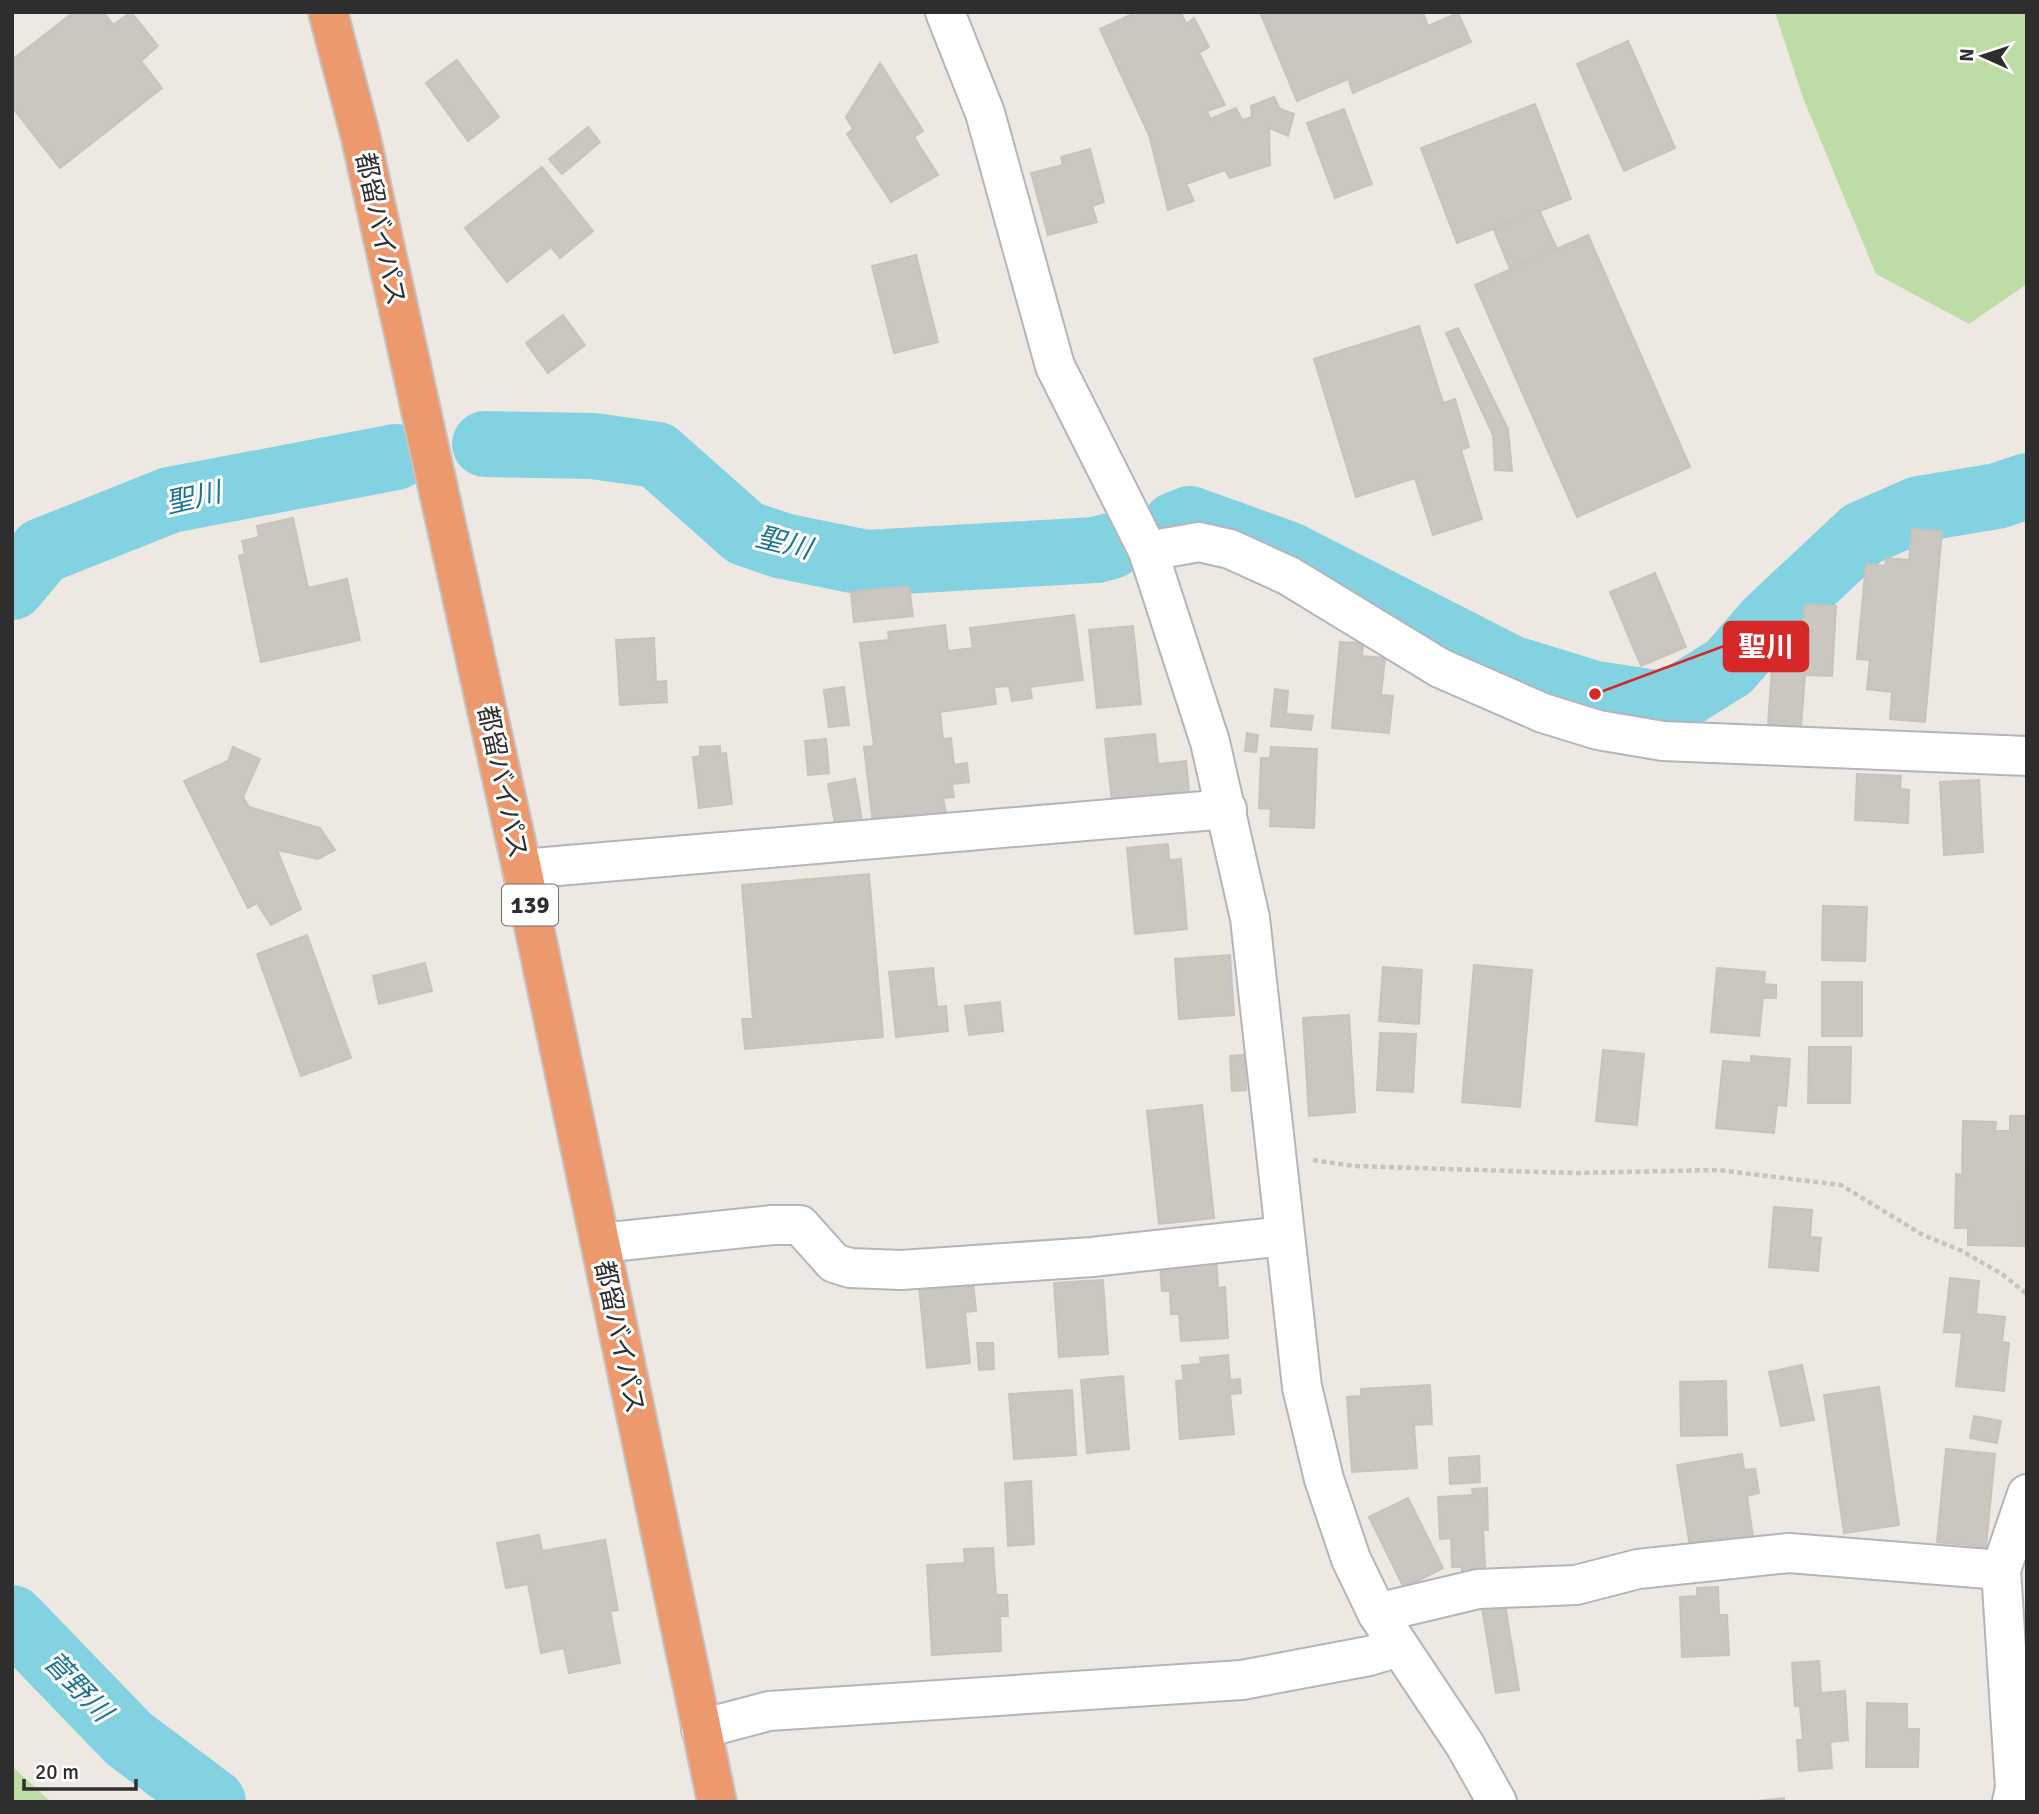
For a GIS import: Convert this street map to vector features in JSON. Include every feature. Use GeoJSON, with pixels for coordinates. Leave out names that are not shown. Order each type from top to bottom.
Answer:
{"type":"FeatureCollection","features":[{"type":"Feature","properties":{"kind":"highway","name":"都留バイパス"},"geometry":{"type":"LineString","coordinates":[[328,12],[360,134],[522,869],[717,1802]]}},
{"type":"Feature","properties":{"kind":"street"},"geometry":{"type":"LineString","coordinates":[[945,12],[985,113],[1055,366],[1148,551],[1210,742],[1250,918],[1302,1387],[1324,1479],[1351,1559],[1377,1613],[1465,1745],[1497,1802]]}},
{"type":"Feature","properties":{"kind":"street"},"geometry":{"type":"LineString","coordinates":[[1148,551],[1199,541],[1230,549],[1289,576],[1440,668],[1543,713],[1598,730],[1663,741],[2027,756]]}},
{"type":"Feature","properties":{"kind":"street"},"geometry":{"type":"LineString","coordinates":[[522,869],[1227,809]]}},
{"type":"Feature","properties":{"kind":"street"},"geometry":{"type":"LineString","coordinates":[[601,1243],[772,1225],[800,1225],[834,1263],[850,1268],[901,1270],[1092,1257],[1284,1236]]}},
{"type":"Feature","properties":{"kind":"street"},"geometry":{"type":"LineString","coordinates":[[2012,1802],[2015,1788],[2001,1570],[2027,1494]]}},
{"type":"Feature","properties":{"kind":"street"},"geometry":{"type":"LineString","coordinates":[[1377,1613],[1478,1589],[1576,1585],[1638,1569],[1789,1553],[2001,1570]]}},
{"type":"Feature","properties":{"kind":"street"},"geometry":{"type":"LineString","coordinates":[[701,1729],[769,1711],[1242,1680],[1399,1647]]}},
{"type":"Feature","properties":{"kind":"path"},"geometry":{"type":"LineString","coordinates":[[1277,1155],[1354,1166],[1545,1172],[1718,1170],[1841,1185],[1923,1235],[1960,1250],[2002,1274],[2027,1294]]}},
{"type":"Feature","properties":{"kind":"green space"},"geometry":{"type":"Polygon","coordinates":[[[1775,12],[2027,12],[2027,284],[1969,324],[1876,274],[1803,98],[1775,12]]]}},
{"type":"Feature","properties":{"kind":"green space"},"geometry":{"type":"Polygon","coordinates":[[[12,1766],[51,1802],[12,1802],[12,1766]]]}},
{"type":"Feature","properties":{"kind":"building"},"geometry":{"type":"Polygon","coordinates":[[[74,12],[104,12],[113,25],[131,12],[158,46],[141,61],[162,88],[60,168],[12,107],[12,60],[74,12]]]}},
{"type":"Feature","properties":{"kind":"building"},"geometry":{"type":"Polygon","coordinates":[[[1137,12],[1181,12],[1186,24],[1194,18],[1209,47],[1199,53],[1225,105],[1207,111],[1210,119],[1236,108],[1242,120],[1252,117],[1251,106],[1274,97],[1280,109],[1294,114],[1288,136],[1269,128],[1270,165],[1230,178],[1225,170],[1186,184],[1194,201],[1168,210],[1149,135],[1100,29],[1137,12]]]}},
{"type":"Feature","properties":{"kind":"building"},"geometry":{"type":"Polygon","coordinates":[[[1260,12],[1423,12],[1428,26],[1458,13],[1471,42],[1353,93],[1348,79],[1297,101],[1260,12]]]}},
{"type":"Feature","properties":{"kind":"building"},"geometry":{"type":"Polygon","coordinates":[[[1628,41],[1675,148],[1624,171],[1577,64],[1628,41]]]}},
{"type":"Feature","properties":{"kind":"building"},"geometry":{"type":"Polygon","coordinates":[[[457,60],[499,117],[468,141],[426,83],[457,60]]]}},
{"type":"Feature","properties":{"kind":"building"},"geometry":{"type":"Polygon","coordinates":[[[880,63],[923,131],[914,137],[938,175],[891,202],[847,134],[853,129],[846,117],[880,63]]]}},
{"type":"Feature","properties":{"kind":"building"},"geometry":{"type":"Polygon","coordinates":[[[1535,104],[1571,199],[1457,243],[1421,148],[1535,104]]]}},
{"type":"Feature","properties":{"kind":"building"},"geometry":{"type":"Polygon","coordinates":[[[1344,109],[1372,184],[1335,198],[1307,123],[1344,109]]]}},
{"type":"Feature","properties":{"kind":"building"},"geometry":{"type":"Polygon","coordinates":[[[588,127],[600,142],[562,174],[549,159],[588,127]]]}},
{"type":"Feature","properties":{"kind":"building"},"geometry":{"type":"Polygon","coordinates":[[[1090,149],[1104,202],[1092,206],[1097,222],[1048,235],[1031,173],[1063,165],[1061,157],[1090,149]]]}},
{"type":"Feature","properties":{"kind":"building"},"geometry":{"type":"Polygon","coordinates":[[[542,167],[593,231],[560,258],[551,247],[507,282],[465,228],[542,167]]]}},
{"type":"Feature","properties":{"kind":"building"},"geometry":{"type":"Polygon","coordinates":[[[1539,210],[1557,249],[1510,269],[1494,230],[1539,210]]]}},
{"type":"Feature","properties":{"kind":"building"},"geometry":{"type":"Polygon","coordinates":[[[1588,235],[1690,467],[1577,517],[1475,285],[1588,235]]]}},
{"type":"Feature","properties":{"kind":"building"},"geometry":{"type":"Polygon","coordinates":[[[916,255],[938,342],[894,353],[872,266],[916,255]]]}},
{"type":"Feature","properties":{"kind":"building"},"geometry":{"type":"Polygon","coordinates":[[[563,315],[585,345],[548,373],[526,343],[563,315]]]}},
{"type":"Feature","properties":{"kind":"building"},"geometry":{"type":"Polygon","coordinates":[[[1419,326],[1443,403],[1455,399],[1469,447],[1461,450],[1482,519],[1433,535],[1415,478],[1356,497],[1314,359],[1419,326]]]}},
{"type":"Feature","properties":{"kind":"building"},"geometry":{"type":"Polygon","coordinates":[[[1458,328],[1508,429],[1512,471],[1495,470],[1493,435],[1446,333],[1458,328]]]}},
{"type":"Feature","properties":{"kind":"building"},"geometry":{"type":"Polygon","coordinates":[[[293,518],[308,588],[347,579],[360,640],[261,662],[239,556],[245,554],[242,541],[259,537],[257,526],[293,518]]]}},
{"type":"Feature","properties":{"kind":"building"},"geometry":{"type":"Polygon","coordinates":[[[1912,529],[1942,531],[1925,722],[1890,719],[1892,692],[1867,689],[1870,660],[1857,659],[1866,564],[1885,566],[1886,558],[1909,560],[1912,529]]]}},
{"type":"Feature","properties":{"kind":"building"},"geometry":{"type":"Polygon","coordinates":[[[1655,573],[1686,647],[1641,666],[1610,592],[1655,573]]]}},
{"type":"Feature","properties":{"kind":"building"},"geometry":{"type":"Polygon","coordinates":[[[909,586],[913,616],[854,622],[851,592],[909,586]]]}},
{"type":"Feature","properties":{"kind":"building"},"geometry":{"type":"Polygon","coordinates":[[[1805,604],[1836,606],[1832,676],[1805,675],[1801,727],[1768,724],[1772,667],[1778,667],[1780,641],[1787,641],[1788,622],[1803,622],[1805,604]]]}},
{"type":"Feature","properties":{"kind":"building"},"geometry":{"type":"Polygon","coordinates":[[[1074,615],[1083,680],[1030,687],[1032,698],[1012,701],[1009,686],[994,687],[996,704],[940,712],[943,739],[951,738],[954,765],[967,763],[969,782],[952,784],[954,797],[943,798],[946,813],[873,823],[864,747],[874,746],[860,643],[889,640],[888,632],[945,625],[948,651],[973,648],[970,628],[1074,615]]]}},
{"type":"Feature","properties":{"kind":"building"},"geometry":{"type":"Polygon","coordinates":[[[1133,626],[1141,704],[1097,708],[1089,630],[1133,626]]]}},
{"type":"Feature","properties":{"kind":"building"},"geometry":{"type":"Polygon","coordinates":[[[654,638],[656,682],[666,681],[667,702],[620,705],[616,640],[654,638]]]}},
{"type":"Feature","properties":{"kind":"building"},"geometry":{"type":"Polygon","coordinates":[[[1340,642],[1363,643],[1362,656],[1385,658],[1381,695],[1393,696],[1389,733],[1332,728],[1340,642]]]}},
{"type":"Feature","properties":{"kind":"building"},"geometry":{"type":"Polygon","coordinates":[[[844,687],[849,725],[829,727],[824,690],[844,687]]]}},
{"type":"Feature","properties":{"kind":"building"},"geometry":{"type":"Polygon","coordinates":[[[1275,689],[1288,691],[1286,714],[1313,716],[1311,730],[1271,726],[1275,689]]]}},
{"type":"Feature","properties":{"kind":"building"},"geometry":{"type":"Polygon","coordinates":[[[1247,733],[1258,735],[1256,752],[1245,751],[1247,733]]]}},
{"type":"Feature","properties":{"kind":"building"},"geometry":{"type":"Polygon","coordinates":[[[1155,734],[1158,764],[1186,761],[1190,802],[1113,811],[1105,739],[1155,734]]]}},
{"type":"Feature","properties":{"kind":"building"},"geometry":{"type":"Polygon","coordinates":[[[826,739],[829,773],[808,775],[805,741],[826,739]]]}},
{"type":"Feature","properties":{"kind":"building"},"geometry":{"type":"Polygon","coordinates":[[[720,746],[720,754],[726,753],[732,804],[699,808],[693,757],[700,756],[700,747],[720,746]]]}},
{"type":"Feature","properties":{"kind":"building"},"geometry":{"type":"Polygon","coordinates":[[[233,747],[260,759],[243,797],[249,807],[320,828],[335,850],[318,859],[277,850],[301,909],[271,925],[257,903],[248,908],[184,781],[228,761],[233,747]]]}},
{"type":"Feature","properties":{"kind":"building"},"geometry":{"type":"Polygon","coordinates":[[[1271,747],[1317,749],[1314,828],[1270,826],[1271,809],[1259,808],[1261,758],[1270,758],[1271,747]]]}},
{"type":"Feature","properties":{"kind":"building"},"geometry":{"type":"Polygon","coordinates":[[[1857,774],[1901,776],[1900,789],[1909,790],[1908,823],[1855,820],[1857,774]]]}},
{"type":"Feature","properties":{"kind":"building"},"geometry":{"type":"Polygon","coordinates":[[[855,779],[862,820],[835,824],[828,784],[855,779]]]}},
{"type":"Feature","properties":{"kind":"building"},"geometry":{"type":"Polygon","coordinates":[[[1979,780],[1983,852],[1944,855],[1940,782],[1979,780]]]}},
{"type":"Feature","properties":{"kind":"building"},"geometry":{"type":"Polygon","coordinates":[[[1168,844],[1169,860],[1181,859],[1187,929],[1135,934],[1127,848],[1168,844]]]}},
{"type":"Feature","properties":{"kind":"building"},"geometry":{"type":"Polygon","coordinates":[[[869,874],[883,1037],[745,1049],[742,1019],[753,1019],[742,885],[869,874]]]}},
{"type":"Feature","properties":{"kind":"building"},"geometry":{"type":"Polygon","coordinates":[[[1823,906],[1867,907],[1865,961],[1822,960],[1823,906]]]}},
{"type":"Feature","properties":{"kind":"building"},"geometry":{"type":"Polygon","coordinates":[[[307,935],[351,1058],[301,1076],[257,954],[307,935]]]}},
{"type":"Feature","properties":{"kind":"building"},"geometry":{"type":"Polygon","coordinates":[[[1230,955],[1234,1015],[1179,1019],[1175,959],[1230,955]]]}},
{"type":"Feature","properties":{"kind":"building"},"geometry":{"type":"Polygon","coordinates":[[[425,963],[432,991],[379,1004],[373,976],[425,963]]]}},
{"type":"Feature","properties":{"kind":"building"},"geometry":{"type":"Polygon","coordinates":[[[1474,965],[1532,970],[1520,1107],[1462,1102],[1474,965]]]}},
{"type":"Feature","properties":{"kind":"building"},"geometry":{"type":"Polygon","coordinates":[[[1383,967],[1422,970],[1419,1024],[1379,1021],[1383,967]]]}},
{"type":"Feature","properties":{"kind":"building"},"geometry":{"type":"Polygon","coordinates":[[[933,968],[937,1007],[946,1006],[948,1031],[896,1037],[889,972],[933,968]]]}},
{"type":"Feature","properties":{"kind":"building"},"geometry":{"type":"Polygon","coordinates":[[[1717,968],[1765,972],[1764,984],[1776,985],[1776,998],[1763,998],[1759,1036],[1711,1032],[1717,968]]]}},
{"type":"Feature","properties":{"kind":"building"},"geometry":{"type":"Polygon","coordinates":[[[1822,982],[1862,982],[1862,1036],[1822,1036],[1822,982]]]}},
{"type":"Feature","properties":{"kind":"building"},"geometry":{"type":"Polygon","coordinates":[[[1000,1002],[1003,1031],[969,1035],[965,1006],[1000,1002]]]}},
{"type":"Feature","properties":{"kind":"building"},"geometry":{"type":"Polygon","coordinates":[[[1349,1015],[1355,1112],[1309,1116],[1303,1018],[1349,1015]]]}},
{"type":"Feature","properties":{"kind":"building"},"geometry":{"type":"Polygon","coordinates":[[[1380,1033],[1416,1034],[1413,1092],[1377,1090],[1380,1033]]]}},
{"type":"Feature","properties":{"kind":"building"},"geometry":{"type":"Polygon","coordinates":[[[1809,1047],[1851,1047],[1850,1103],[1808,1103],[1809,1047]]]}},
{"type":"Feature","properties":{"kind":"building"},"geometry":{"type":"Polygon","coordinates":[[[1603,1050],[1644,1054],[1637,1125],[1596,1121],[1603,1050]]]}},
{"type":"Feature","properties":{"kind":"building"},"geometry":{"type":"Polygon","coordinates":[[[1244,1055],[1246,1090],[1232,1091],[1230,1056],[1244,1055]]]}},
{"type":"Feature","properties":{"kind":"building"},"geometry":{"type":"Polygon","coordinates":[[[1751,1056],[1790,1059],[1786,1106],[1777,1105],[1774,1133],[1716,1128],[1723,1061],[1751,1063],[1751,1056]]]}},
{"type":"Feature","properties":{"kind":"building"},"geometry":{"type":"Polygon","coordinates":[[[1202,1105],[1214,1218],[1159,1224],[1147,1111],[1202,1105]]]}},
{"type":"Feature","properties":{"kind":"building"},"geometry":{"type":"Polygon","coordinates":[[[2010,1116],[2027,1116],[2024,1246],[1968,1245],[1968,1228],[1955,1228],[1956,1174],[1962,1175],[1963,1121],[1996,1122],[1995,1131],[2010,1131],[2010,1116]]]}},
{"type":"Feature","properties":{"kind":"building"},"geometry":{"type":"Polygon","coordinates":[[[1774,1207],[1812,1210],[1810,1237],[1821,1238],[1818,1271],[1769,1267],[1774,1207]]]}},
{"type":"Feature","properties":{"kind":"building"},"geometry":{"type":"Polygon","coordinates":[[[1216,1254],[1218,1288],[1225,1287],[1228,1338],[1181,1341],[1179,1314],[1171,1314],[1170,1291],[1162,1291],[1160,1265],[1216,1254]]]}},
{"type":"Feature","properties":{"kind":"building"},"geometry":{"type":"Polygon","coordinates":[[[1950,1278],[1979,1281],[1976,1314],[2005,1317],[2002,1342],[2009,1343],[2004,1391],[1956,1386],[1962,1333],[1944,1332],[1950,1278]]]}},
{"type":"Feature","properties":{"kind":"building"},"geometry":{"type":"Polygon","coordinates":[[[973,1280],[976,1311],[965,1312],[970,1363],[927,1368],[919,1286],[973,1280]]]}},
{"type":"Feature","properties":{"kind":"building"},"geometry":{"type":"Polygon","coordinates":[[[1103,1280],[1108,1354],[1059,1357],[1054,1283],[1103,1280]]]}},
{"type":"Feature","properties":{"kind":"building"},"geometry":{"type":"Polygon","coordinates":[[[977,1343],[993,1343],[994,1369],[979,1370],[977,1343]]]}},
{"type":"Feature","properties":{"kind":"building"},"geometry":{"type":"Polygon","coordinates":[[[1228,1355],[1230,1380],[1240,1379],[1241,1393],[1230,1394],[1234,1434],[1180,1439],[1176,1381],[1184,1380],[1182,1366],[1201,1364],[1200,1358],[1228,1355]]]}},
{"type":"Feature","properties":{"kind":"building"},"geometry":{"type":"Polygon","coordinates":[[[1802,1365],[1814,1420],[1781,1426],[1769,1372],[1802,1365]]]}},
{"type":"Feature","properties":{"kind":"building"},"geometry":{"type":"Polygon","coordinates":[[[1123,1376],[1129,1449],[1087,1453],[1081,1380],[1123,1376]]]}},
{"type":"Feature","properties":{"kind":"building"},"geometry":{"type":"Polygon","coordinates":[[[1726,1381],[1727,1435],[1681,1436],[1680,1382],[1726,1381]]]}},
{"type":"Feature","properties":{"kind":"building"},"geometry":{"type":"Polygon","coordinates":[[[1430,1385],[1432,1424],[1414,1425],[1417,1468],[1352,1472],[1347,1397],[1361,1396],[1361,1389],[1430,1385]]]}},
{"type":"Feature","properties":{"kind":"building"},"geometry":{"type":"Polygon","coordinates":[[[1879,1387],[1899,1525],[1844,1533],[1824,1395],[1879,1387]]]}},
{"type":"Feature","properties":{"kind":"building"},"geometry":{"type":"Polygon","coordinates":[[[1072,1390],[1076,1455],[1014,1459],[1009,1394],[1072,1390]]]}},
{"type":"Feature","properties":{"kind":"building"},"geometry":{"type":"Polygon","coordinates":[[[1974,1416],[2001,1421],[1997,1443],[1970,1438],[1974,1416]]]}},
{"type":"Feature","properties":{"kind":"building"},"geometry":{"type":"Polygon","coordinates":[[[1946,1449],[1995,1454],[1986,1547],[1937,1542],[1946,1449]]]}},
{"type":"Feature","properties":{"kind":"building"},"geometry":{"type":"Polygon","coordinates":[[[1742,1454],[1744,1470],[1755,1469],[1759,1493],[1747,1496],[1753,1537],[1690,1547],[1677,1465],[1742,1454]]]}},
{"type":"Feature","properties":{"kind":"building"},"geometry":{"type":"Polygon","coordinates":[[[1479,1456],[1480,1482],[1450,1484],[1449,1458],[1479,1456]]]}},
{"type":"Feature","properties":{"kind":"building"},"geometry":{"type":"Polygon","coordinates":[[[1031,1481],[1034,1544],[1008,1546],[1005,1483],[1031,1481]]]}},
{"type":"Feature","properties":{"kind":"building"},"geometry":{"type":"Polygon","coordinates":[[[1487,1488],[1488,1530],[1483,1530],[1486,1579],[1462,1580],[1462,1567],[1452,1567],[1451,1538],[1440,1539],[1438,1497],[1473,1495],[1472,1489],[1487,1488]]]}},
{"type":"Feature","properties":{"kind":"building"},"geometry":{"type":"Polygon","coordinates":[[[1408,1498],[1443,1568],[1404,1588],[1369,1517],[1408,1498]]]}},
{"type":"Feature","properties":{"kind":"building"},"geometry":{"type":"Polygon","coordinates":[[[539,1535],[542,1551],[605,1540],[618,1610],[610,1611],[620,1663],[569,1673],[564,1648],[541,1653],[528,1584],[506,1588],[497,1543],[539,1535]]]}},
{"type":"Feature","properties":{"kind":"building"},"geometry":{"type":"Polygon","coordinates":[[[993,1548],[996,1595],[1007,1595],[1008,1616],[1000,1616],[1001,1651],[932,1655],[927,1565],[965,1563],[964,1549],[993,1548]]]}},
{"type":"Feature","properties":{"kind":"building"},"geometry":{"type":"Polygon","coordinates":[[[1718,1587],[1719,1615],[1727,1615],[1729,1655],[1682,1657],[1680,1597],[1697,1596],[1697,1588],[1718,1587]]]}},
{"type":"Feature","properties":{"kind":"building"},"geometry":{"type":"Polygon","coordinates":[[[1505,1604],[1519,1690],[1496,1693],[1482,1608],[1505,1604]]]}},
{"type":"Feature","properties":{"kind":"building"},"geometry":{"type":"Polygon","coordinates":[[[1819,1661],[1821,1693],[1845,1691],[1848,1740],[1830,1742],[1832,1768],[1799,1771],[1797,1740],[1803,1740],[1800,1706],[1795,1706],[1792,1663],[1819,1661]]]}},
{"type":"Feature","properties":{"kind":"building"},"geometry":{"type":"Polygon","coordinates":[[[1867,1703],[1907,1704],[1907,1729],[1919,1729],[1918,1767],[1866,1767],[1867,1703]]]}},
{"type":"Feature","properties":{"kind":"building"},"geometry":{"type":"Polygon","coordinates":[[[1784,1798],[1784,1802],[1747,1802],[1784,1798]]]}},
{"type":"Feature","properties":{"kind":"waterway","name":"聖川"},"geometry":{"type":"LineString","coordinates":[[485,444],[593,446],[657,455],[745,533],[783,546],[867,563],[1096,550],[1111,546]]}},
{"type":"Feature","properties":{"kind":"waterway","name":"聖川"},"geometry":{"type":"LineString","coordinates":[[12,587],[42,551],[170,500],[396,457]]}},
{"type":"Feature","properties":{"kind":"waterway","name":"聖川"},"geometry":{"type":"LineString","coordinates":[[1175,525],[1190,519],[1287,554],[1510,668],[1595,694],[1668,705],[1729,667],[1767,623],[1862,534],[1919,509],[1997,496],[2027,486]]}},
{"type":"Feature","properties":{"kind":"waterway","name":"菅野川"},"geometry":{"type":"LineString","coordinates":[[12,1618],[129,1739],[213,1802]]}},
{"type":"Feature","properties":{"kind":"place","name":"聖川"},"geometry":{"type":"Point","coordinates":[1595,694]}}]}
